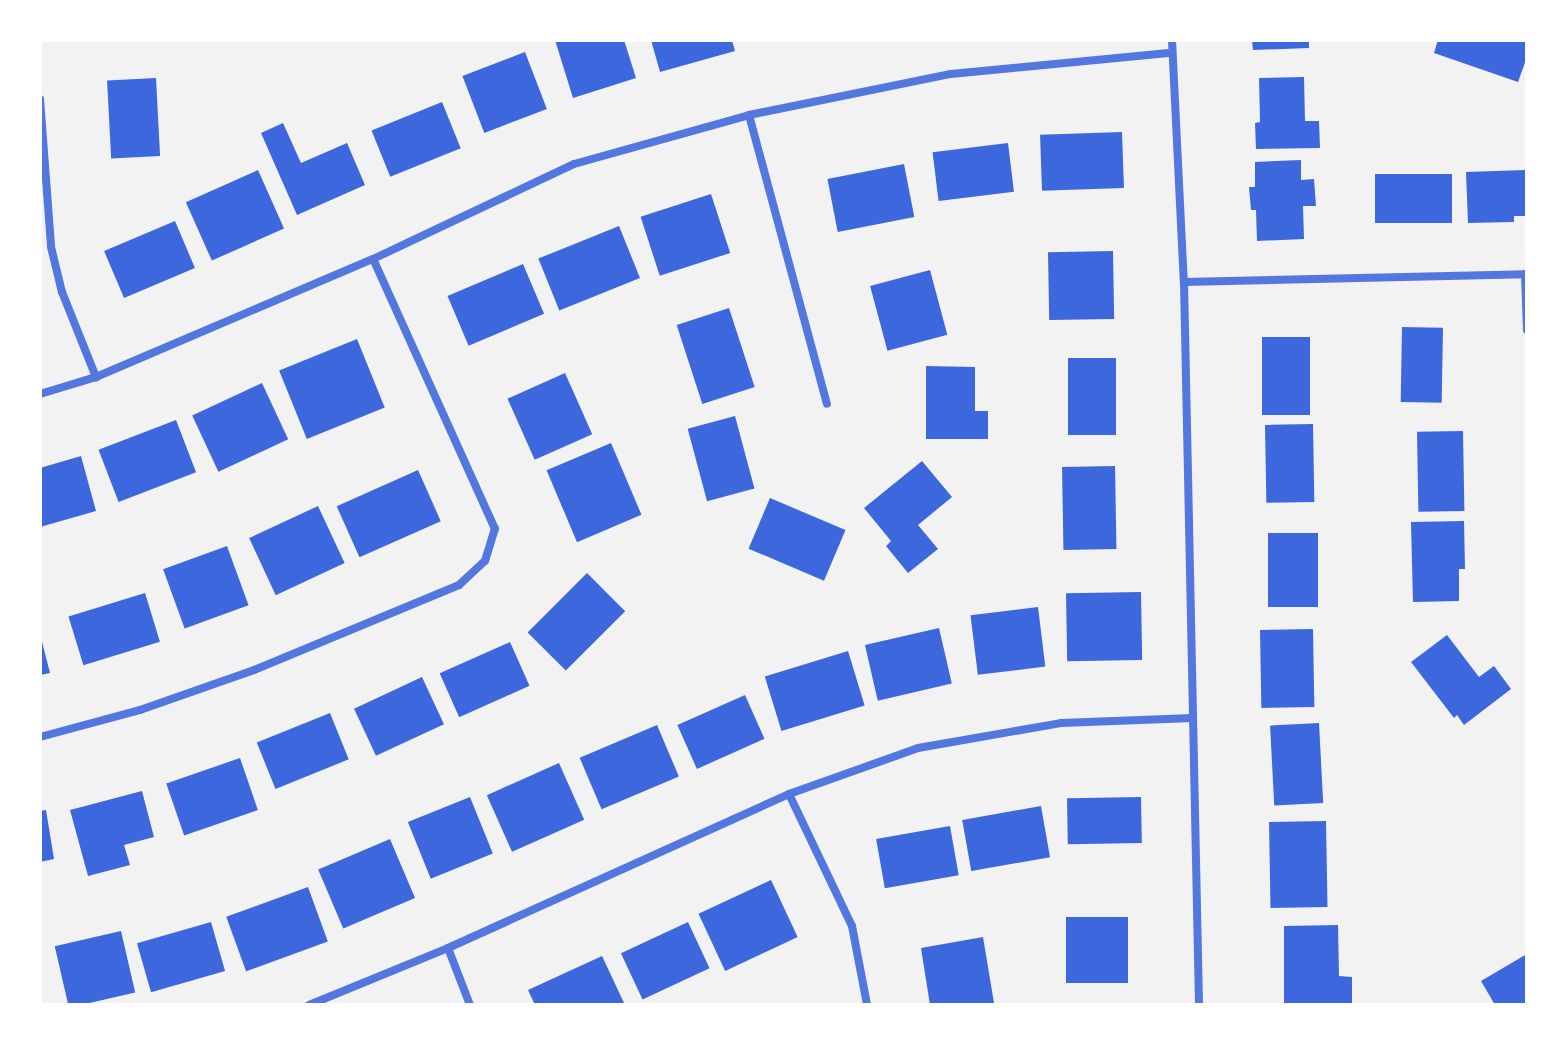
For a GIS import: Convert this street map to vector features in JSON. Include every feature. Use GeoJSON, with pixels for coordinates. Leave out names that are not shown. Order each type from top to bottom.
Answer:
{"type":"FeatureCollection","features":[{"type":"Feature","properties":{"kind":"street"},"geometry":{"type":"LineString","coordinates":[[1172,40],[1184,282],[1199,1005]]}},
{"type":"Feature","properties":{"kind":"street"},"geometry":{"type":"LineString","coordinates":[[40,394],[96,377],[373,259],[574,164],[749,115],[951,74],[1171,53]]}},
{"type":"Feature","properties":{"kind":"street"},"geometry":{"type":"LineString","coordinates":[[40,99],[51,247],[62,292],[96,377]]}},
{"type":"Feature","properties":{"kind":"street"},"geometry":{"type":"LineString","coordinates":[[749,115],[827,404]]}},
{"type":"Feature","properties":{"kind":"street"},"geometry":{"type":"LineString","coordinates":[[40,737],[140,710],[254,670],[459,585],[485,561],[495,529],[373,259]]}},
{"type":"Feature","properties":{"kind":"street"},"geometry":{"type":"LineString","coordinates":[[1184,282],[1526,274],[1527,330]]}},
{"type":"Feature","properties":{"kind":"street"},"geometry":{"type":"LineString","coordinates":[[309,1005],[448,948],[789,794],[918,748],[1061,723],[1193,718]]}},
{"type":"Feature","properties":{"kind":"street"},"geometry":{"type":"LineString","coordinates":[[789,794],[852,926],[867,1005]]}},
{"type":"Feature","properties":{"kind":"street"},"geometry":{"type":"LineString","coordinates":[[448,948],[470,1005]]}},
{"type":"Feature","properties":{"kind":"building"},"geometry":{"type":"Polygon","coordinates":[[[555,40],[624,40],[636,78],[573,98],[555,40]]]}},
{"type":"Feature","properties":{"kind":"building"},"geometry":{"type":"Polygon","coordinates":[[[651,40],[732,40],[735,51],[660,72],[651,40]]]}},
{"type":"Feature","properties":{"kind":"building"},"geometry":{"type":"Polygon","coordinates":[[[1252,40],[1309,40],[1309,48],[1253,50],[1252,40]]]}},
{"type":"Feature","properties":{"kind":"building"},"geometry":{"type":"Polygon","coordinates":[[[1438,40],[1527,40],[1527,57],[1518,82],[1434,53],[1438,40]]]}},
{"type":"Feature","properties":{"kind":"building"},"geometry":{"type":"Polygon","coordinates":[[[525,52],[547,109],[484,133],[462,76],[525,52]]]}},
{"type":"Feature","properties":{"kind":"building"},"geometry":{"type":"Polygon","coordinates":[[[1304,77],[1305,121],[1319,121],[1320,148],[1256,149],[1255,123],[1260,122],[1259,78],[1304,77]]]}},
{"type":"Feature","properties":{"kind":"building"},"geometry":{"type":"Polygon","coordinates":[[[156,78],[160,156],[111,158],[107,81],[156,78]]]}},
{"type":"Feature","properties":{"kind":"building"},"geometry":{"type":"Polygon","coordinates":[[[442,102],[461,148],[390,177],[372,130],[442,102]]]}},
{"type":"Feature","properties":{"kind":"building"},"geometry":{"type":"Polygon","coordinates":[[[283,123],[301,163],[347,143],[365,185],[297,215],[261,133],[283,123]]]}},
{"type":"Feature","properties":{"kind":"building"},"geometry":{"type":"Polygon","coordinates":[[[1122,132],[1124,188],[1042,191],[1040,135],[1122,132]]]}},
{"type":"Feature","properties":{"kind":"building"},"geometry":{"type":"Polygon","coordinates":[[[1008,143],[1014,192],[939,201],[933,152],[1008,143]]]}},
{"type":"Feature","properties":{"kind":"building"},"geometry":{"type":"Polygon","coordinates":[[[1301,160],[1301,180],[1314,179],[1316,206],[1303,206],[1304,239],[1257,241],[1256,210],[1251,210],[1249,187],[1255,187],[1255,162],[1301,160]]]}},
{"type":"Feature","properties":{"kind":"building"},"geometry":{"type":"Polygon","coordinates":[[[904,164],[914,217],[838,232],[827,179],[904,164]]]}},
{"type":"Feature","properties":{"kind":"building"},"geometry":{"type":"Polygon","coordinates":[[[258,170],[284,228],[212,261],[186,202],[258,170]]]}},
{"type":"Feature","properties":{"kind":"building"},"geometry":{"type":"Polygon","coordinates":[[[1527,170],[1527,216],[1514,216],[1514,222],[1468,223],[1466,172],[1527,170]]]}},
{"type":"Feature","properties":{"kind":"building"},"geometry":{"type":"Polygon","coordinates":[[[1375,174],[1452,174],[1452,223],[1375,223],[1375,174]]]}},
{"type":"Feature","properties":{"kind":"building"},"geometry":{"type":"Polygon","coordinates":[[[711,194],[730,253],[660,276],[641,217],[711,194]]]}},
{"type":"Feature","properties":{"kind":"building"},"geometry":{"type":"Polygon","coordinates":[[[175,221],[195,268],[124,298],[104,251],[175,221]]]}},
{"type":"Feature","properties":{"kind":"building"},"geometry":{"type":"Polygon","coordinates":[[[619,226],[640,278],[559,311],[538,259],[619,226]]]}},
{"type":"Feature","properties":{"kind":"building"},"geometry":{"type":"Polygon","coordinates":[[[1113,251],[1114,319],[1049,320],[1048,252],[1113,251]]]}},
{"type":"Feature","properties":{"kind":"building"},"geometry":{"type":"Polygon","coordinates":[[[523,264],[544,314],[469,346],[448,296],[523,264]]]}},
{"type":"Feature","properties":{"kind":"building"},"geometry":{"type":"Polygon","coordinates":[[[930,270],[947,335],[887,351],[870,286],[930,270]]]}},
{"type":"Feature","properties":{"kind":"building"},"geometry":{"type":"Polygon","coordinates":[[[729,308],[755,387],[702,404],[677,325],[729,308]]]}},
{"type":"Feature","properties":{"kind":"building"},"geometry":{"type":"Polygon","coordinates":[[[1402,327],[1443,328],[1442,403],[1401,402],[1402,327]]]}},
{"type":"Feature","properties":{"kind":"building"},"geometry":{"type":"Polygon","coordinates":[[[1262,337],[1310,337],[1310,415],[1262,415],[1262,337]]]}},
{"type":"Feature","properties":{"kind":"building"},"geometry":{"type":"Polygon","coordinates":[[[357,339],[385,408],[307,439],[279,370],[357,339]]]}},
{"type":"Feature","properties":{"kind":"building"},"geometry":{"type":"Polygon","coordinates":[[[1068,358],[1116,358],[1116,435],[1068,435],[1068,358]]]}},
{"type":"Feature","properties":{"kind":"building"},"geometry":{"type":"Polygon","coordinates":[[[926,366],[975,367],[975,411],[988,411],[988,439],[926,439],[926,366]]]}},
{"type":"Feature","properties":{"kind":"building"},"geometry":{"type":"Polygon","coordinates":[[[565,373],[592,434],[535,460],[507,399],[565,373]]]}},
{"type":"Feature","properties":{"kind":"building"},"geometry":{"type":"Polygon","coordinates":[[[262,383],[288,439],[218,472],[192,416],[262,383]]]}},
{"type":"Feature","properties":{"kind":"building"},"geometry":{"type":"Polygon","coordinates":[[[735,416],[754,488],[707,501],[688,429],[735,416]]]}},
{"type":"Feature","properties":{"kind":"building"},"geometry":{"type":"Polygon","coordinates":[[[176,420],[196,472],[119,502],[99,450],[176,420]]]}},
{"type":"Feature","properties":{"kind":"building"},"geometry":{"type":"Polygon","coordinates":[[[1313,424],[1314,502],[1266,503],[1265,425],[1313,424]]]}},
{"type":"Feature","properties":{"kind":"building"},"geometry":{"type":"Polygon","coordinates":[[[1463,431],[1464,511],[1418,512],[1417,432],[1463,431]]]}},
{"type":"Feature","properties":{"kind":"building"},"geometry":{"type":"Polygon","coordinates":[[[611,443],[641,515],[577,542],[547,470],[611,443]]]}},
{"type":"Feature","properties":{"kind":"building"},"geometry":{"type":"Polygon","coordinates":[[[81,456],[96,511],[40,527],[40,468],[81,456]]]}},
{"type":"Feature","properties":{"kind":"building"},"geometry":{"type":"Polygon","coordinates":[[[922,461],[952,497],[918,525],[938,549],[908,573],[886,546],[891,541],[864,508],[922,461]]]}},
{"type":"Feature","properties":{"kind":"building"},"geometry":{"type":"Polygon","coordinates":[[[1115,466],[1116,549],[1063,550],[1062,467],[1115,466]]]}},
{"type":"Feature","properties":{"kind":"building"},"geometry":{"type":"Polygon","coordinates":[[[418,470],[441,521],[359,557],[337,506],[418,470]]]}},
{"type":"Feature","properties":{"kind":"building"},"geometry":{"type":"Polygon","coordinates":[[[770,498],[845,530],[824,581],[749,549],[770,498]]]}},
{"type":"Feature","properties":{"kind":"building"},"geometry":{"type":"Polygon","coordinates":[[[318,506],[345,563],[276,595],[249,538],[318,506]]]}},
{"type":"Feature","properties":{"kind":"building"},"geometry":{"type":"Polygon","coordinates":[[[1464,521],[1465,569],[1459,569],[1459,601],[1413,602],[1411,522],[1464,521]]]}},
{"type":"Feature","properties":{"kind":"building"},"geometry":{"type":"Polygon","coordinates":[[[1268,533],[1318,533],[1318,607],[1268,607],[1268,533]]]}},
{"type":"Feature","properties":{"kind":"building"},"geometry":{"type":"Polygon","coordinates":[[[227,546],[249,605],[185,628],[163,569],[227,546]]]}},
{"type":"Feature","properties":{"kind":"building"},"geometry":{"type":"Polygon","coordinates":[[[587,573],[625,611],[566,671],[528,632],[587,573]]]}},
{"type":"Feature","properties":{"kind":"building"},"geometry":{"type":"Polygon","coordinates":[[[1141,592],[1142,660],[1067,661],[1066,593],[1141,592]]]}},
{"type":"Feature","properties":{"kind":"building"},"geometry":{"type":"Polygon","coordinates":[[[145,593],[160,642],[83,665],[68,616],[145,593]]]}},
{"type":"Feature","properties":{"kind":"building"},"geometry":{"type":"Polygon","coordinates":[[[1038,607],[1045,667],[978,675],[971,615],[1038,607]]]}},
{"type":"Feature","properties":{"kind":"building"},"geometry":{"type":"Polygon","coordinates":[[[939,628],[952,684],[878,701],[865,645],[939,628]]]}},
{"type":"Feature","properties":{"kind":"building"},"geometry":{"type":"Polygon","coordinates":[[[1313,629],[1314,707],[1261,708],[1260,630],[1313,629]]]}},
{"type":"Feature","properties":{"kind":"building"},"geometry":{"type":"Polygon","coordinates":[[[40,634],[50,673],[40,675],[40,634]]]}},
{"type":"Feature","properties":{"kind":"building"},"geometry":{"type":"Polygon","coordinates":[[[1447,635],[1479,677],[1494,666],[1511,689],[1464,725],[1457,715],[1454,718],[1411,662],[1447,635]]]}},
{"type":"Feature","properties":{"kind":"building"},"geometry":{"type":"Polygon","coordinates":[[[510,642],[530,686],[459,717],[440,673],[510,642]]]}},
{"type":"Feature","properties":{"kind":"building"},"geometry":{"type":"Polygon","coordinates":[[[848,651],[865,706],[781,731],[765,676],[848,651]]]}},
{"type":"Feature","properties":{"kind":"building"},"geometry":{"type":"Polygon","coordinates":[[[422,677],[444,724],[376,756],[354,709],[422,677]]]}},
{"type":"Feature","properties":{"kind":"building"},"geometry":{"type":"Polygon","coordinates":[[[745,695],[765,739],[697,769],[677,725],[745,695]]]}},
{"type":"Feature","properties":{"kind":"building"},"geometry":{"type":"Polygon","coordinates":[[[330,713],[349,759],[275,789],[257,743],[330,713]]]}},
{"type":"Feature","properties":{"kind":"building"},"geometry":{"type":"Polygon","coordinates":[[[1319,723],[1323,803],[1274,805],[1270,726],[1319,723]]]}},
{"type":"Feature","properties":{"kind":"building"},"geometry":{"type":"Polygon","coordinates":[[[657,725],[679,777],[602,809],[580,758],[657,725]]]}},
{"type":"Feature","properties":{"kind":"building"},"geometry":{"type":"Polygon","coordinates":[[[240,758],[258,810],[184,835],[166,783],[240,758]]]}},
{"type":"Feature","properties":{"kind":"building"},"geometry":{"type":"Polygon","coordinates":[[[559,763],[584,820],[512,852],[487,795],[559,763]]]}},
{"type":"Feature","properties":{"kind":"building"},"geometry":{"type":"Polygon","coordinates":[[[142,791],[154,837],[124,845],[130,865],[88,876],[70,810],[142,791]]]}},
{"type":"Feature","properties":{"kind":"building"},"geometry":{"type":"Polygon","coordinates":[[[470,797],[493,854],[431,879],[408,822],[470,797]]]}},
{"type":"Feature","properties":{"kind":"building"},"geometry":{"type":"Polygon","coordinates":[[[1141,797],[1142,843],[1068,844],[1067,798],[1141,797]]]}},
{"type":"Feature","properties":{"kind":"building"},"geometry":{"type":"Polygon","coordinates":[[[1041,806],[1050,857],[971,871],[962,820],[1041,806]]]}},
{"type":"Feature","properties":{"kind":"building"},"geometry":{"type":"Polygon","coordinates":[[[46,810],[54,859],[40,862],[40,811],[46,810]]]}},
{"type":"Feature","properties":{"kind":"building"},"geometry":{"type":"Polygon","coordinates":[[[1326,821],[1328,907],[1271,908],[1269,822],[1326,821]]]}},
{"type":"Feature","properties":{"kind":"building"},"geometry":{"type":"Polygon","coordinates":[[[950,826],[959,875],[885,888],[876,839],[950,826]]]}},
{"type":"Feature","properties":{"kind":"building"},"geometry":{"type":"Polygon","coordinates":[[[390,839],[415,898],[343,928],[318,869],[390,839]]]}},
{"type":"Feature","properties":{"kind":"building"},"geometry":{"type":"Polygon","coordinates":[[[771,880],[798,937],[725,971],[698,914],[771,880]]]}},
{"type":"Feature","properties":{"kind":"building"},"geometry":{"type":"Polygon","coordinates":[[[308,887],[328,942],[246,971],[226,917],[308,887]]]}},
{"type":"Feature","properties":{"kind":"building"},"geometry":{"type":"Polygon","coordinates":[[[1066,917],[1128,917],[1128,983],[1066,983],[1066,917]]]}},
{"type":"Feature","properties":{"kind":"building"},"geometry":{"type":"Polygon","coordinates":[[[211,922],[225,971],[151,992],[137,943],[211,922]]]}},
{"type":"Feature","properties":{"kind":"building"},"geometry":{"type":"Polygon","coordinates":[[[688,922],[710,968],[642,999],[621,953],[688,922]]]}},
{"type":"Feature","properties":{"kind":"building"},"geometry":{"type":"Polygon","coordinates":[[[1338,925],[1339,976],[1352,977],[1352,1005],[1284,1005],[1284,926],[1338,925]]]}},
{"type":"Feature","properties":{"kind":"building"},"geometry":{"type":"Polygon","coordinates":[[[121,931],[135,992],[68,1005],[55,946],[121,931]]]}},
{"type":"Feature","properties":{"kind":"building"},"geometry":{"type":"Polygon","coordinates":[[[983,937],[994,1003],[930,1005],[921,948],[983,937]]]}},
{"type":"Feature","properties":{"kind":"building"},"geometry":{"type":"Polygon","coordinates":[[[1527,954],[1527,1005],[1495,1005],[1481,981],[1527,954]]]}},
{"type":"Feature","properties":{"kind":"building"},"geometry":{"type":"Polygon","coordinates":[[[602,956],[625,1005],[535,1005],[528,990],[602,956]]]}}]}
